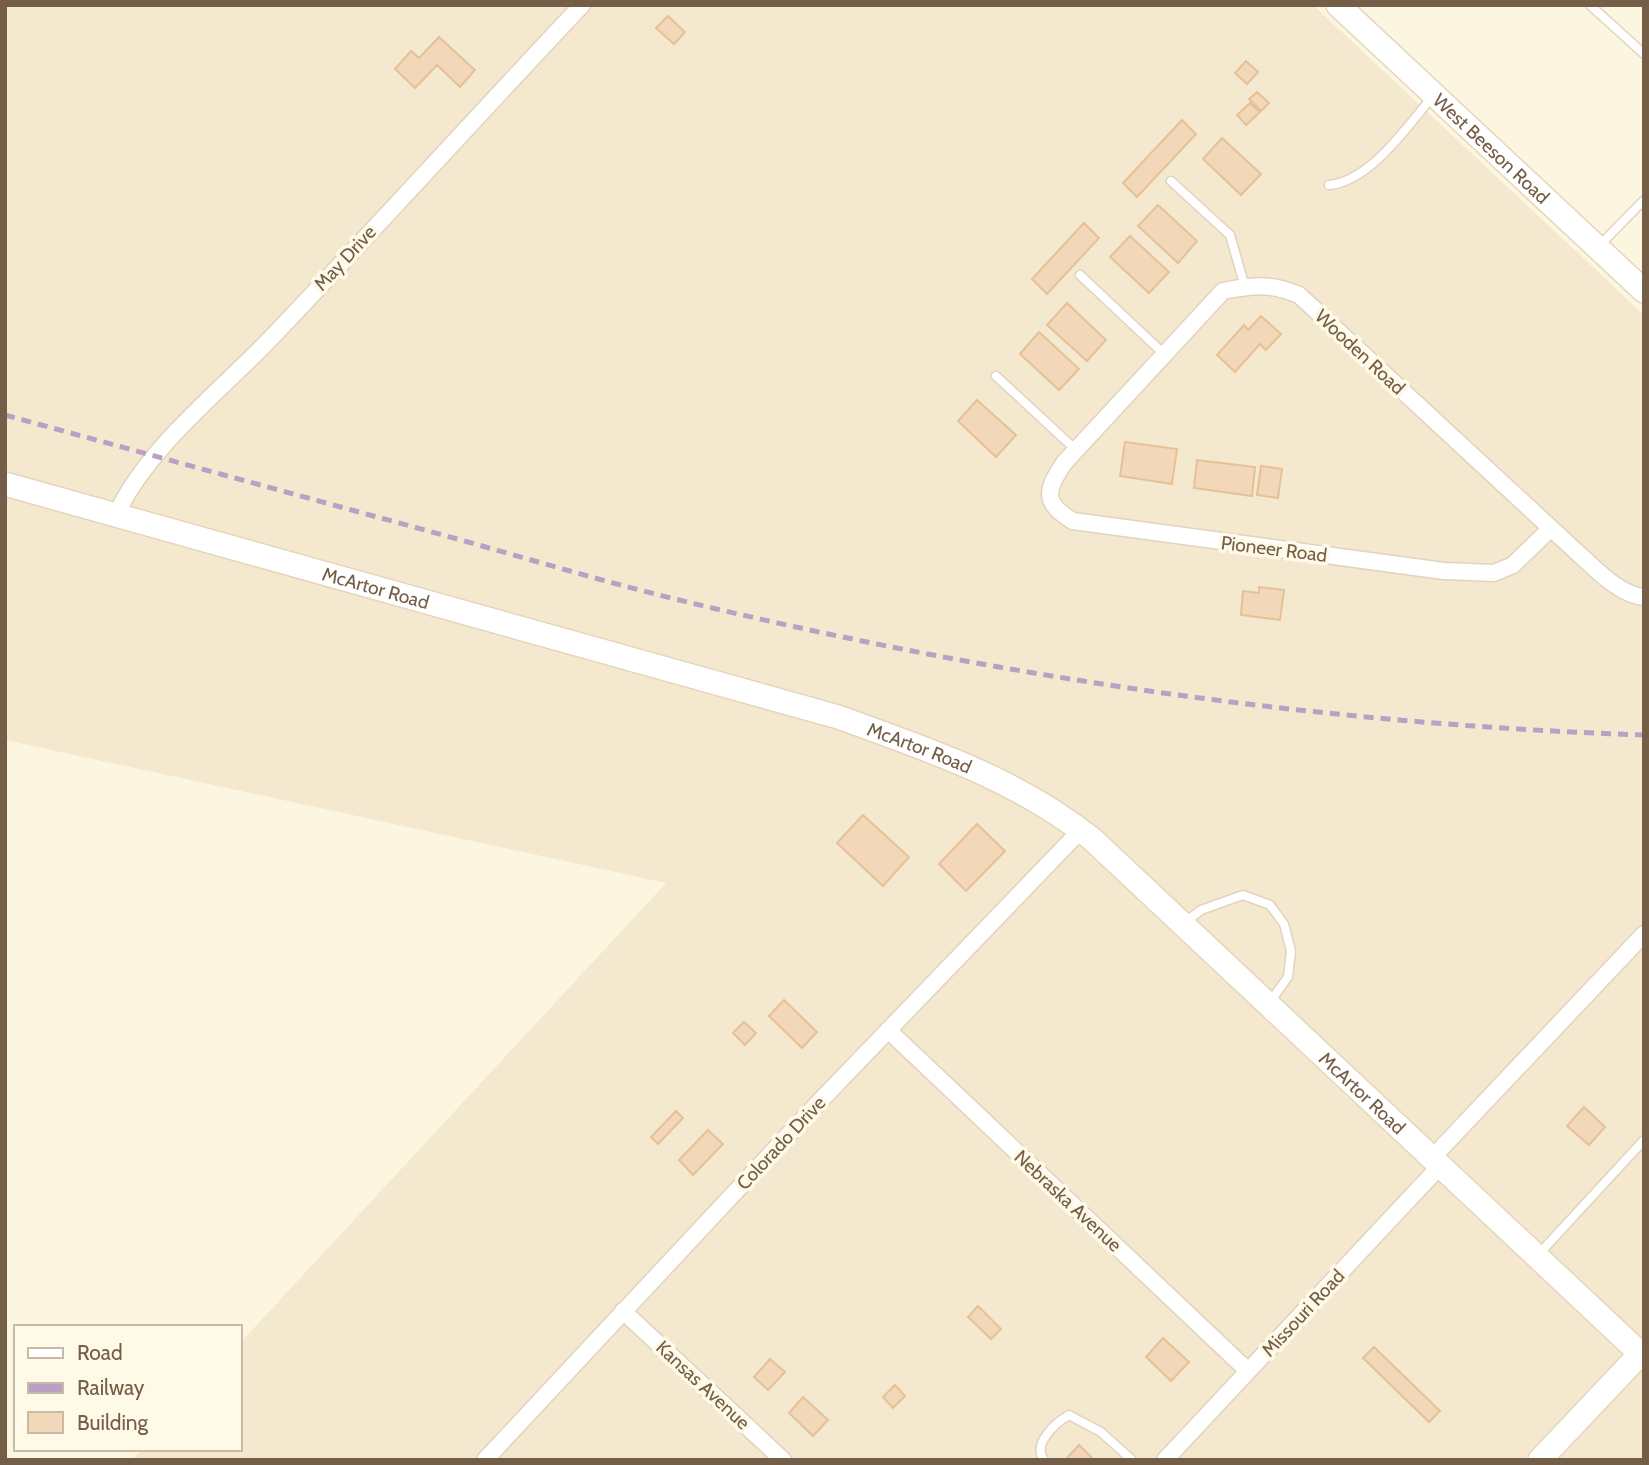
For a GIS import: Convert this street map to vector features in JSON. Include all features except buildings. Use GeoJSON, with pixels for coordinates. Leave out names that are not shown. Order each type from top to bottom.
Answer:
{"type":"FeatureCollection","features":[{"type":"Feature","properties":{"kind":"main road","name":"West Beeson Road"},"geometry":{"type":"LineString","coordinates":[[1338,5],[1644,291]]}},
{"type":"Feature","properties":{"kind":"main road","name":"McArtor Road"},"geometry":{"type":"LineString","coordinates":[[5,484],[838,717],[948,757],[1023,792],[1081,830],[1643,1354]]}},
{"type":"Feature","properties":{"kind":"main road"},"geometry":{"type":"LineString","coordinates":[[1540,1460],[1643,1354]]}},
{"type":"Feature","properties":{"kind":"street","name":"May Drive"},"geometry":{"type":"LineString","coordinates":[[116,515],[125,496],[154,456],[272,338],[582,5]]}},
{"type":"Feature","properties":{"kind":"street","name":"Wooden Road"},"geometry":{"type":"LineString","coordinates":[[1076,450],[1223,291],[1245,287],[1278,287],[1299,295],[1550,529],[1617,586],[1644,597]]}},
{"type":"Feature","properties":{"kind":"street","name":"Pioneer Road"},"geometry":{"type":"LineString","coordinates":[[1076,450],[1053,481],[1049,499],[1056,511],[1073,521],[1431,569],[1494,573],[1513,565],[1550,529]]}},
{"type":"Feature","properties":{"kind":"street","name":"Colorado Drive"},"geometry":{"type":"LineString","coordinates":[[485,1460],[888,1030],[1081,830]]}},
{"type":"Feature","properties":{"kind":"street","name":"Missouri Road"},"geometry":{"type":"LineString","coordinates":[[1165,1460],[1644,934]]}},
{"type":"Feature","properties":{"kind":"street","name":"Nebraska Avenue"},"geometry":{"type":"LineString","coordinates":[[888,1030],[1248,1371]]}},
{"type":"Feature","properties":{"kind":"street","name":"Kansas Avenue"},"geometry":{"type":"LineString","coordinates":[[623,1311],[783,1460]]}},
{"type":"Feature","properties":{"kind":"lane"},"geometry":{"type":"LineString","coordinates":[[1590,5],[1644,54]]}},
{"type":"Feature","properties":{"kind":"lane"},"geometry":{"type":"LineString","coordinates":[[1329,186],[1343,184],[1357,177],[1375,162],[1433,96]]}},
{"type":"Feature","properties":{"kind":"lane"},"geometry":{"type":"LineString","coordinates":[[1171,181],[1230,235],[1245,287]]}},
{"type":"Feature","properties":{"kind":"lane"},"geometry":{"type":"LineString","coordinates":[[1597,247],[1644,200]]}},
{"type":"Feature","properties":{"kind":"lane"},"geometry":{"type":"LineString","coordinates":[[1080,275],[1164,354]]}},
{"type":"Feature","properties":{"kind":"lane"},"geometry":{"type":"LineString","coordinates":[[996,376],[1076,450]]}},
{"type":"Feature","properties":{"kind":"lane"},"geometry":{"type":"LineString","coordinates":[[1183,924],[1201,910],[1243,895],[1270,905],[1284,924],[1291,951],[1288,977],[1269,1005]]}},
{"type":"Feature","properties":{"kind":"lane"},"geometry":{"type":"LineString","coordinates":[[1536,1257],[1644,1140]]}},
{"type":"Feature","properties":{"kind":"lane"},"geometry":{"type":"LineString","coordinates":[[1044,1460],[1040,1455],[1040,1444],[1060,1420],[1069,1415],[1101,1432],[1132,1460]]}},
{"type":"Feature","properties":{"kind":"shaded area"},"geometry":{"type":"Polygon","coordinates":[[[5,5],[1313,5],[1644,315],[1644,1460],[132,1460],[140,1451],[242,1451],[242,1341],[666,883],[5,740],[5,5]]]}},
{"type":"Feature","properties":{"kind":"railway"},"geometry":{"type":"LineString","coordinates":[[5,415],[642,591],[911,651],[1154,692],[1276,707],[1398,720],[1644,735]]}}]}
